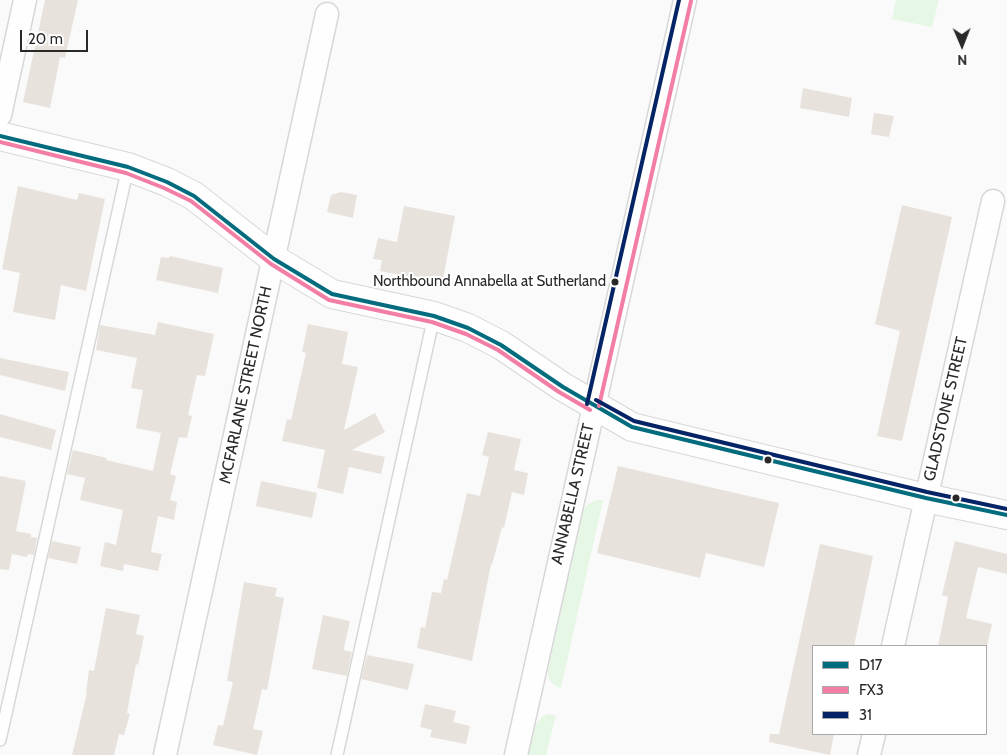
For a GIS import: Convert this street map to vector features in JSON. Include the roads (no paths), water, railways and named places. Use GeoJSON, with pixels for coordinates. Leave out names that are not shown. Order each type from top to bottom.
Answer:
{"type":"FeatureCollection","features":[{"type":"Feature","properties":{"kind":"street"},"geometry":{"type":"LineString","coordinates":[[0,115],[25,0]]}},
{"type":"Feature","properties":{"kind":"street","name":"ANNABELLA STREET"},"geometry":{"type":"LineString","coordinates":[[516,755],[685,0]]}},
{"type":"Feature","properties":{"kind":"street","name":"MCFARLANE STREET NORTH"},"geometry":{"type":"LineString","coordinates":[[165,755],[327,14]]}},
{"type":"Feature","properties":{"kind":"street"},"geometry":{"type":"LineString","coordinates":[[0,136],[128,167],[167,182],[194,196],[274,259],[332,294],[434,316],[468,328],[502,345],[563,387],[632,427],[926,498],[1007,515]]}},
{"type":"Feature","properties":{"kind":"street","name":"GLADSTONE STREET"},"geometry":{"type":"LineString","coordinates":[[893,645],[992,201]]}},
{"type":"Feature","properties":{"kind":"street"},"geometry":{"type":"LineString","coordinates":[[869,755],[874,735]]}},
{"type":"Feature","properties":{"kind":"street"},"geometry":{"type":"LineString","coordinates":[[882,735],[886,755]]}},
{"type":"Feature","properties":{"kind":"lane"},"geometry":{"type":"LineString","coordinates":[[0,740],[128,167]]}},
{"type":"Feature","properties":{"kind":"lane"},"geometry":{"type":"LineString","coordinates":[[338,755],[434,316]]}},
{"type":"Feature","properties":{"kind":"place","name":"Northbound Annabella at Sutherland"},"geometry":{"type":"Point","coordinates":[615,282]}}]}
